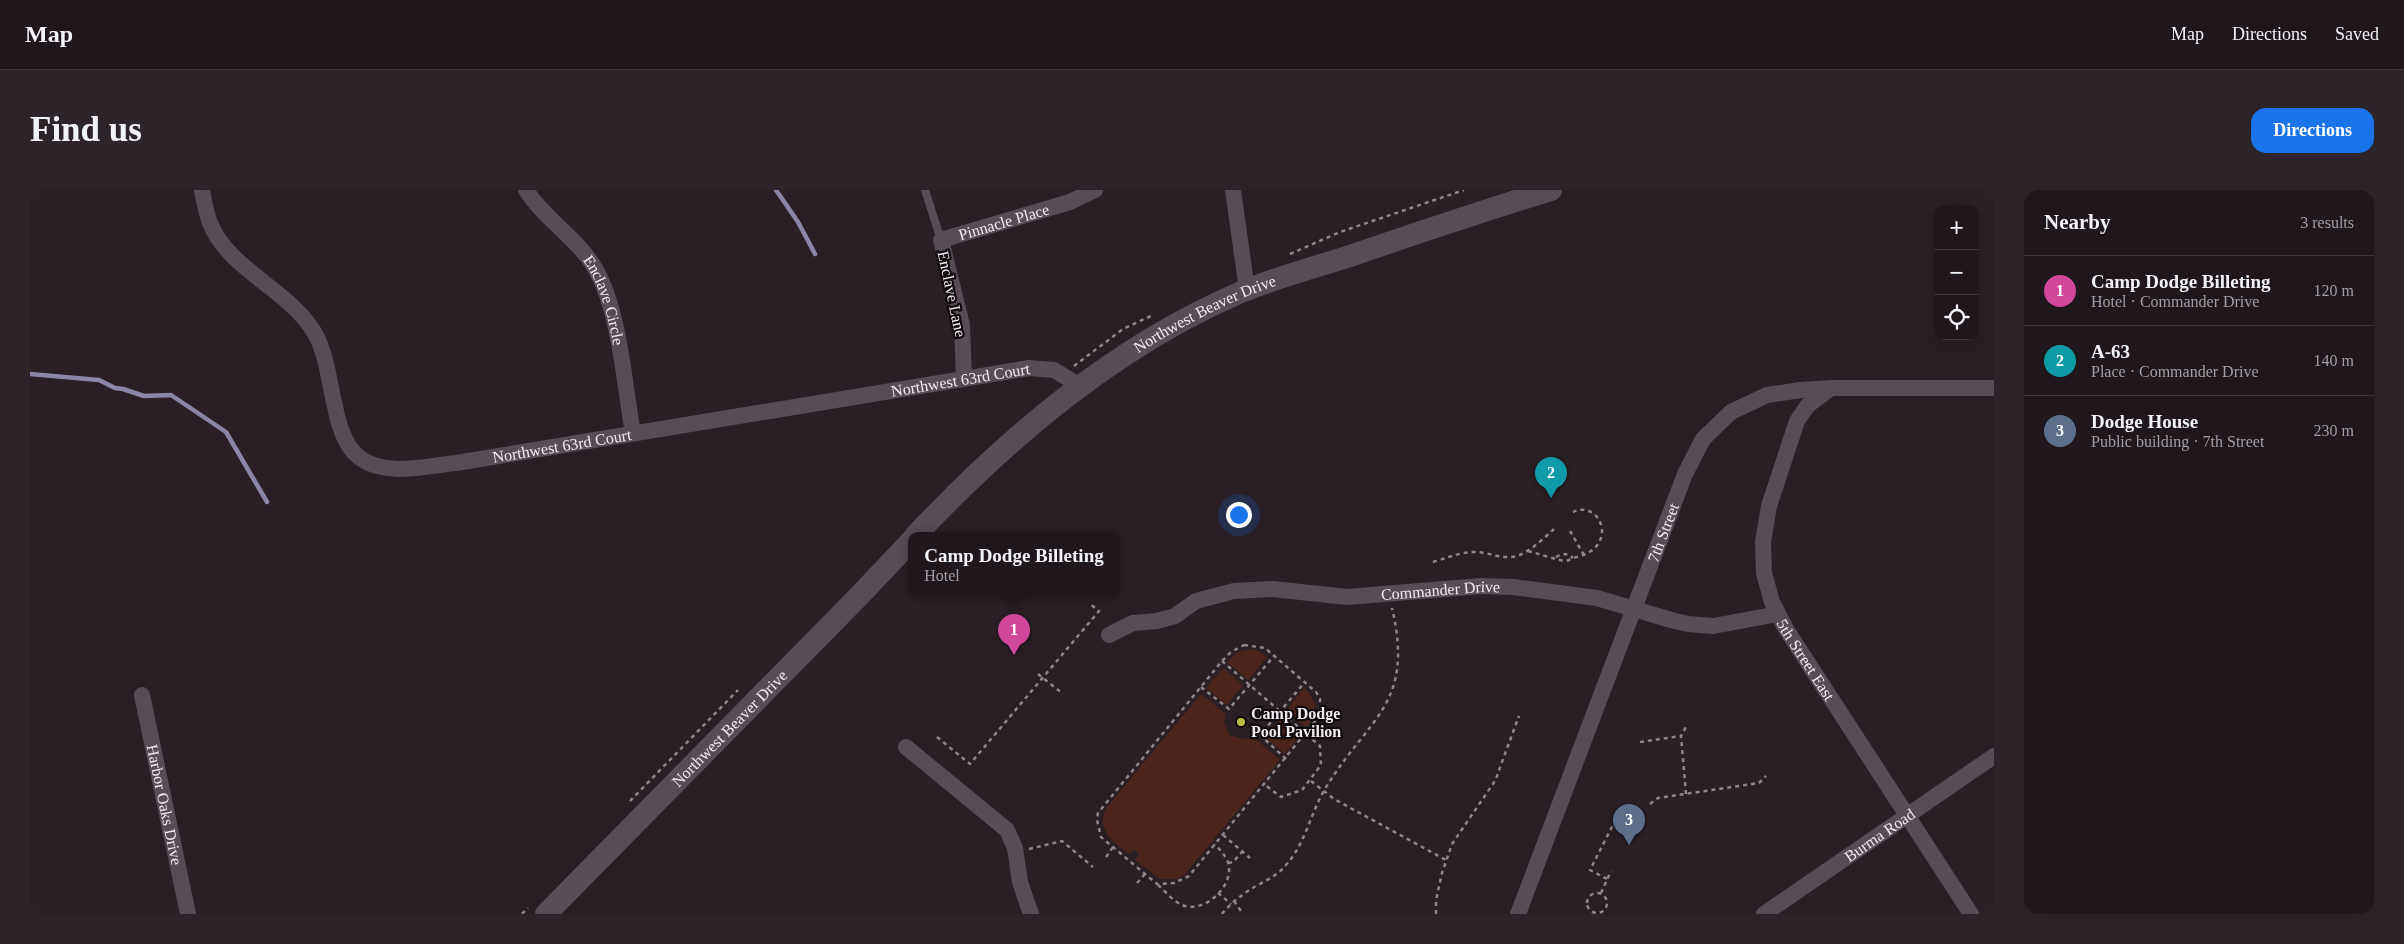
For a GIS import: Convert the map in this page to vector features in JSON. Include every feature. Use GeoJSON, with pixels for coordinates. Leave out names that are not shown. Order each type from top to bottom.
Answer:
{"type":"FeatureCollection","features":[{"type":"Feature","properties":{"kind":"main road","name":"Northwest Beaver Drive"},"geometry":{"type":"LineString","coordinates":[[919,532],[990,461],[1080,386],[1133,349],[1247,290],[1551,190]]}},
{"type":"Feature","properties":{"kind":"main road","name":"Northwest Beaver Drive"},"geometry":{"type":"LineString","coordinates":[[546,914],[908,544]]}},
{"type":"Feature","properties":{"kind":"street","name":"Northwest 63rd Court"},"geometry":{"type":"LineString","coordinates":[[202,190],[210,223],[218,238],[235,258],[301,314],[315,332],[325,354],[340,425],[348,446],[359,458],[373,466],[391,469],[456,463],[1029,368],[1054,370],[1080,386]]}},
{"type":"Feature","properties":{"kind":"street","name":"Enclave Circle"},"geometry":{"type":"LineString","coordinates":[[526,190],[565,231],[596,270],[612,307],[633,433]]}},
{"type":"Feature","properties":{"kind":"street","name":"Pinnacle Place"},"geometry":{"type":"LineString","coordinates":[[941,240],[1070,202],[1095,190]]}},
{"type":"Feature","properties":{"kind":"street"},"geometry":{"type":"LineString","coordinates":[[1233,190],[1247,290]]}},
{"type":"Feature","properties":{"kind":"street","name":"Enclave Lane"},"geometry":{"type":"LineString","coordinates":[[941,240],[962,326],[964,378]]}},
{"type":"Feature","properties":{"kind":"street","name":"7th Street"},"geometry":{"type":"LineString","coordinates":[[1518,914],[1685,474],[1704,439],[1731,412],[1766,395],[1832,388],[1994,388]]}},
{"type":"Feature","properties":{"kind":"street","name":"5th Street East"},"geometry":{"type":"LineString","coordinates":[[1832,388],[1808,405],[1797,421],[1769,506],[1763,542],[1764,573],[1772,602],[1778,614],[1971,914]]}},
{"type":"Feature","properties":{"kind":"street","name":"Commander Drive"},"geometry":{"type":"LineString","coordinates":[[1109,635],[1133,623],[1156,621],[1175,616],[1196,601],[1234,591],[1273,589],[1347,596],[1480,586],[1513,587],[1597,598],[1688,624],[1713,626],[1778,614]]}},
{"type":"Feature","properties":{"kind":"street","name":"Harbor Oaks Drive"},"geometry":{"type":"LineString","coordinates":[[142,695],[188,914]]}},
{"type":"Feature","properties":{"kind":"street"},"geometry":{"type":"LineString","coordinates":[[906,747],[1007,830],[1015,852],[1020,882],[1031,914]]}},
{"type":"Feature","properties":{"kind":"street","name":"Burma Road"},"geometry":{"type":"LineString","coordinates":[[1764,914],[1994,756]]}},
{"type":"Feature","properties":{"kind":"lane"},"geometry":{"type":"LineString","coordinates":[[925,190],[941,240]]}},
{"type":"Feature","properties":{"kind":"path"},"geometry":{"type":"LineString","coordinates":[[1528,551],[1568,561],[1594,551],[1600,542],[1601,524],[1589,510],[1580,509],[1573,512]]}},
{"type":"Feature","properties":{"kind":"path"},"geometry":{"type":"LineString","coordinates":[[1434,562],[1464,552],[1477,552],[1503,558],[1516,556],[1528,551],[1554,529]]}},
{"type":"Feature","properties":{"kind":"path"},"geometry":{"type":"LineString","coordinates":[[1570,531],[1584,555]]}},
{"type":"Feature","properties":{"kind":"path"},"geometry":{"type":"LineString","coordinates":[[1222,914],[1234,901],[1284,868],[1298,850],[1324,792],[1342,763],[1376,722],[1386,706],[1395,685],[1399,662],[1398,635],[1389,594]]}},
{"type":"Feature","properties":{"kind":"path"},"geometry":{"type":"LineString","coordinates":[[937,737],[970,764],[1099,611],[1089,603]]}},
{"type":"Feature","properties":{"kind":"path"},"geometry":{"type":"LineString","coordinates":[[1157,884],[1174,884],[1189,876],[1215,844],[1264,785],[1317,722],[1321,707],[1316,692],[1260,646],[1244,645],[1231,652],[1222,661],[1098,813],[1097,820],[1101,837],[1182,905],[1196,908],[1203,906],[1218,893],[1228,876],[1226,856],[1215,844]]}},
{"type":"Feature","properties":{"kind":"path"},"geometry":{"type":"LineString","coordinates":[[1201,687],[1229,709],[1274,656]]}},
{"type":"Feature","properties":{"kind":"path"},"geometry":{"type":"LineString","coordinates":[[1222,661],[1317,742],[1322,757],[1321,765],[1311,781],[1302,790],[1281,797],[1264,785]]}},
{"type":"Feature","properties":{"kind":"path"},"geometry":{"type":"LineString","coordinates":[[1038,674],[1062,693]]}},
{"type":"Feature","properties":{"kind":"path"},"geometry":{"type":"LineString","coordinates":[[1286,759],[1260,735],[1305,682]]}},
{"type":"Feature","properties":{"kind":"path"},"geometry":{"type":"LineString","coordinates":[[1436,914],[1436,900],[1452,844],[1495,781],[1519,716]]}},
{"type":"Feature","properties":{"kind":"path"},"geometry":{"type":"LineString","coordinates":[[1686,727],[1681,736],[1686,794]]}},
{"type":"Feature","properties":{"kind":"path"},"geometry":{"type":"LineString","coordinates":[[1640,742],[1681,736]]}},
{"type":"Feature","properties":{"kind":"path"},"geometry":{"type":"LineString","coordinates":[[1650,804],[1658,798],[1759,783],[1766,776]]}},
{"type":"Feature","properties":{"kind":"path"},"geometry":{"type":"LineString","coordinates":[[1311,781],[1324,792],[1446,860]]}},
{"type":"Feature","properties":{"kind":"path"},"geometry":{"type":"LineString","coordinates":[[1607,879],[1590,870],[1621,808]]}},
{"type":"Feature","properties":{"kind":"path"},"geometry":{"type":"LineString","coordinates":[[1614,823],[1622,828]]}},
{"type":"Feature","properties":{"kind":"path"},"geometry":{"type":"LineString","coordinates":[[1223,835],[1250,858]]}},
{"type":"Feature","properties":{"kind":"path"},"geometry":{"type":"LineString","coordinates":[[1015,852],[1062,841],[1093,867]]}},
{"type":"Feature","properties":{"kind":"path"},"geometry":{"type":"LineString","coordinates":[[1106,857],[1113,847]]}},
{"type":"Feature","properties":{"kind":"path"},"geometry":{"type":"LineString","coordinates":[[1228,863],[1233,862],[1243,851]]}},
{"type":"Feature","properties":{"kind":"path"},"geometry":{"type":"LineString","coordinates":[[1601,893],[1611,871]]}},
{"type":"Feature","properties":{"kind":"path"},"geometry":{"type":"LineString","coordinates":[[1137,883],[1145,874]]}},
{"type":"Feature","properties":{"kind":"path"},"geometry":{"type":"LineString","coordinates":[[1218,893],[1230,904]]}},
{"type":"Feature","properties":{"kind":"path"},"geometry":{"type":"LineString","coordinates":[[1594,893],[1601,893],[1606,898],[1606,908],[1598,913],[1591,913],[1588,907],[1588,897],[1594,893]]}},
{"type":"Feature","properties":{"kind":"path"},"geometry":{"type":"LineString","coordinates":[[1234,901],[1244,914]]}},
{"type":"Feature","properties":{"kind":"shaded area"},"geometry":{"type":"Polygon","coordinates":[[[1249,649],[1259,651],[1267,657],[1248,680],[1227,662],[1240,651],[1249,649]]]}},
{"type":"Feature","properties":{"kind":"shaded area"},"geometry":{"type":"Polygon","coordinates":[[[1223,668],[1243,685],[1227,705],[1206,688],[1223,668]]]}},
{"type":"Feature","properties":{"kind":"shaded area"},"geometry":{"type":"Polygon","coordinates":[[[1304,688],[1312,698],[1315,708],[1313,718],[1306,728],[1286,711],[1304,688]]]}},
{"type":"Feature","properties":{"kind":"shaded area"},"geometry":{"type":"Polygon","coordinates":[[[1201,694],[1226,714],[1224,723],[1230,735],[1243,739],[1252,736],[1280,760],[1185,874],[1178,879],[1160,879],[1135,860],[1139,854],[1134,849],[1129,854],[1112,840],[1105,829],[1103,816],[1106,808],[1201,694]]]}},
{"type":"Feature","properties":{"kind":"shaded area"},"geometry":{"type":"Polygon","coordinates":[[[1281,717],[1301,734],[1285,754],[1264,737],[1281,717]]]}},
{"type":"Feature","properties":{"kind":"waterway"},"geometry":{"type":"LineString","coordinates":[[776,190],[798,222],[815,254]]}},
{"type":"Feature","properties":{"kind":"waterway"},"geometry":{"type":"LineString","coordinates":[[30,374],[99,380],[115,388],[144,396],[171,395],[226,432],[267,502]]}},
{"type":"Feature","properties":{"kind":"place","name":"A-63"},"geometry":{"type":"Point","coordinates":[1551,498]}},
{"type":"Feature","properties":{"kind":"place","name":"Camp Dodge Billeting"},"geometry":{"type":"Point","coordinates":[1014,655]}},
{"type":"Feature","properties":{"kind":"place","name":"Camp Dodge Pool Pavilion"},"geometry":{"type":"Point","coordinates":[1241,722]}},
{"type":"Feature","properties":{"kind":"place","name":"Dodge House"},"geometry":{"type":"Point","coordinates":[1629,845]}}]}
